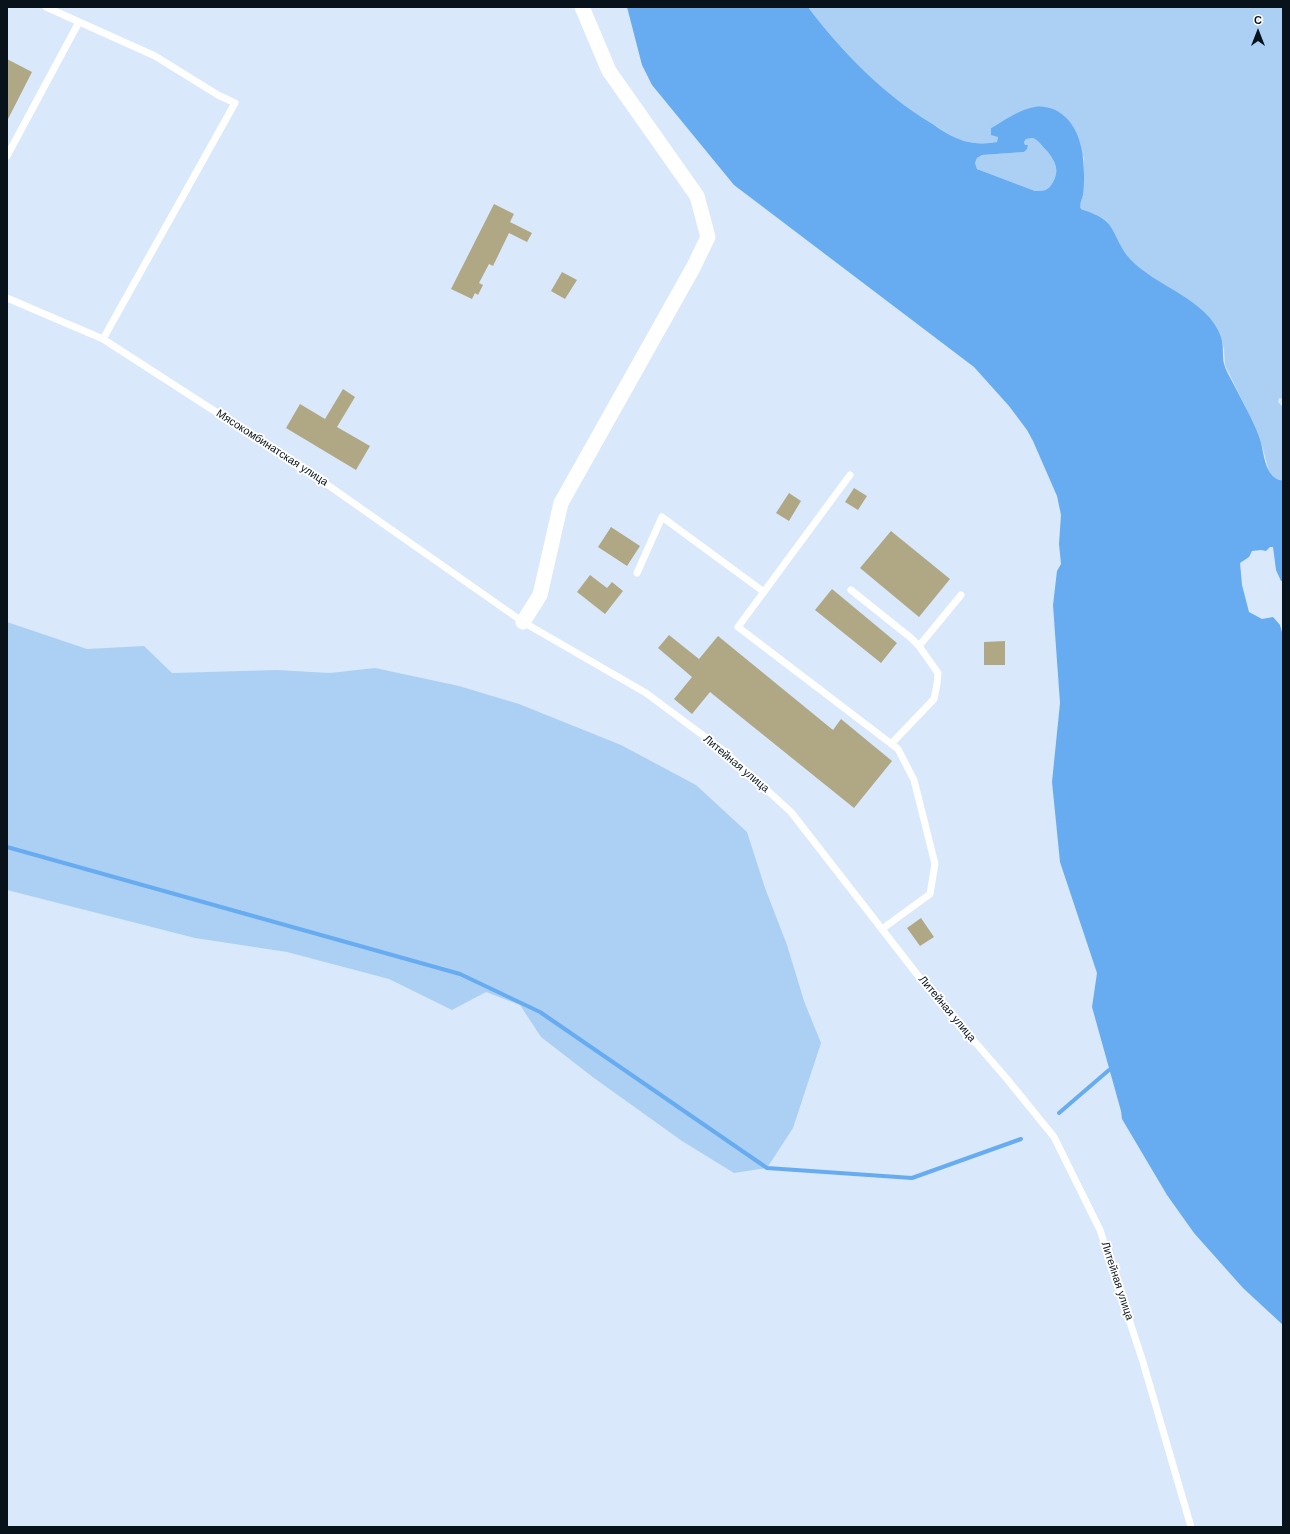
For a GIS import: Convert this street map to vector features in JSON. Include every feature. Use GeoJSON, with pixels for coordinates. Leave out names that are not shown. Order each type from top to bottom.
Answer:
{"type":"FeatureCollection","features":[{"type":"Feature","properties":{"kind":"street"},"geometry":{"type":"LineString","coordinates":[[523,622],[540,595],[561,503],[693,268],[708,237],[697,196],[609,71],[582,7]]}},
{"type":"Feature","properties":{"kind":"lane"},"geometry":{"type":"LineString","coordinates":[[46,7],[155,56],[218,95],[235,103],[102,340]]}},
{"type":"Feature","properties":{"kind":"lane"},"geometry":{"type":"LineString","coordinates":[[7,156],[79,22]]}},
{"type":"Feature","properties":{"kind":"lane","name":"Мясокомбинатская улица"},"geometry":{"type":"LineString","coordinates":[[7,298],[102,340],[315,476],[523,622]]}},
{"type":"Feature","properties":{"kind":"lane"},"geometry":{"type":"LineString","coordinates":[[850,474],[738,627],[898,749],[914,780],[936,864],[930,894],[882,929]]}},
{"type":"Feature","properties":{"kind":"lane"},"geometry":{"type":"LineString","coordinates":[[637,573],[662,517],[764,592]]}},
{"type":"Feature","properties":{"kind":"lane"},"geometry":{"type":"LineString","coordinates":[[851,590],[911,638],[919,646],[938,673],[934,699],[891,744]]}},
{"type":"Feature","properties":{"kind":"lane"},"geometry":{"type":"LineString","coordinates":[[919,646],[961,595]]}},
{"type":"Feature","properties":{"kind":"lane","name":"Литейная улица"},"geometry":{"type":"LineString","coordinates":[[523,622],[646,693],[724,751],[791,812],[923,982],[1054,1137],[1100,1230],[1143,1362],[1191,1527]]}},
{"type":"Feature","properties":{"kind":"shaded area"},"geometry":{"type":"Polygon","coordinates":[[[808,7],[1283,7],[1283,399],[1279,398],[1278,402],[1283,407],[1283,480],[1274,478],[1269,471],[1259,435],[1225,365],[1224,349],[1221,337],[1129,259],[1120,247],[1107,221],[1081,209],[1080,205],[1084,183],[1084,158],[1060,113],[1049,109],[1040,108],[1024,110],[991,128],[998,137],[997,142],[976,143],[960,139],[943,131],[896,99],[849,56],[808,7]]]}},
{"type":"Feature","properties":{"kind":"shaded area"},"geometry":{"type":"Polygon","coordinates":[[[1033,138],[1047,151],[1056,166],[1055,178],[1047,189],[1043,191],[1035,191],[977,169],[975,163],[977,158],[982,155],[1024,152],[1028,145],[1025,145],[1024,142],[1026,139],[1033,138]]]}},
{"type":"Feature","properties":{"kind":"shaded area"},"geometry":{"type":"Polygon","coordinates":[[[7,622],[87,649],[144,646],[172,673],[277,670],[330,673],[375,668],[459,686],[519,704],[621,745],[696,785],[747,832],[765,888],[787,945],[804,1001],[821,1043],[793,1128],[767,1168],[734,1173],[682,1141],[594,1078],[541,1037],[520,1005],[486,992],[452,1010],[389,979],[287,952],[195,938],[7,890],[7,622]]]}},
{"type":"Feature","properties":{"kind":"water"},"geometry":{"type":"Polygon","coordinates":[[[627,7],[808,7],[849,56],[896,99],[943,131],[960,139],[976,143],[997,142],[998,137],[991,135],[991,128],[1006,119],[1029,108],[1046,107],[1053,109],[1062,114],[1069,121],[1074,128],[1081,147],[1084,176],[1083,193],[1080,205],[1081,209],[1097,215],[1106,221],[1126,255],[1153,278],[1180,294],[1205,313],[1214,324],[1221,337],[1225,367],[1256,429],[1267,467],[1275,478],[1283,480],[1283,581],[1281,581],[1276,570],[1273,547],[1270,547],[1266,551],[1252,551],[1249,557],[1240,563],[1242,585],[1249,612],[1262,619],[1273,617],[1280,625],[1283,636],[1283,1325],[1243,1288],[1194,1233],[1167,1195],[1122,1119],[1092,1007],[1097,973],[1060,862],[1052,782],[1060,703],[1053,605],[1057,571],[1061,564],[1059,544],[1061,515],[1057,496],[1033,441],[1027,430],[1009,406],[974,367],[734,185],[652,85],[642,65],[627,7]],[[1033,138],[1026,139],[1024,142],[1025,145],[1028,145],[1024,152],[982,155],[977,158],[975,163],[977,169],[1035,191],[1046,190],[1055,178],[1056,166],[1047,151],[1033,138]]]}},
{"type":"Feature","properties":{"kind":"building"},"geometry":{"type":"Polygon","coordinates":[[[7,59],[32,72],[7,121],[7,59]]]}},
{"type":"Feature","properties":{"kind":"building"},"geometry":{"type":"Polygon","coordinates":[[[494,204],[514,214],[510,222],[532,233],[527,242],[509,233],[493,266],[489,264],[479,283],[483,285],[478,295],[475,293],[472,299],[451,289],[494,204]]]}},
{"type":"Feature","properties":{"kind":"building"},"geometry":{"type":"Polygon","coordinates":[[[562,272],[577,280],[565,299],[551,291],[562,272]]]}},
{"type":"Feature","properties":{"kind":"building"},"geometry":{"type":"Polygon","coordinates":[[[343,389],[355,397],[337,427],[370,446],[356,470],[286,428],[300,404],[325,419],[343,389]]]}},
{"type":"Feature","properties":{"kind":"building"},"geometry":{"type":"Polygon","coordinates":[[[854,488],[867,496],[858,510],[845,502],[854,488]]]}},
{"type":"Feature","properties":{"kind":"building"},"geometry":{"type":"Polygon","coordinates":[[[789,493],[801,501],[789,521],[776,513],[789,493]]]}},
{"type":"Feature","properties":{"kind":"building"},"geometry":{"type":"Polygon","coordinates":[[[611,527],[640,546],[627,566],[598,547],[611,527]]]}},
{"type":"Feature","properties":{"kind":"building"},"geometry":{"type":"Polygon","coordinates":[[[891,531],[950,579],[919,617],[860,568],[891,531]]]}},
{"type":"Feature","properties":{"kind":"building"},"geometry":{"type":"Polygon","coordinates":[[[590,575],[607,588],[612,582],[623,591],[605,614],[577,592],[590,575]]]}},
{"type":"Feature","properties":{"kind":"building"},"geometry":{"type":"Polygon","coordinates":[[[832,589],[897,643],[881,663],[815,610],[832,589]]]}},
{"type":"Feature","properties":{"kind":"building"},"geometry":{"type":"Polygon","coordinates":[[[669,635],[699,659],[718,636],[833,730],[841,719],[892,761],[854,808],[710,692],[692,714],[674,699],[692,677],[658,648],[669,635]]]}},
{"type":"Feature","properties":{"kind":"building"},"geometry":{"type":"Polygon","coordinates":[[[1005,641],[1005,665],[984,665],[984,642],[1005,641]]]}},
{"type":"Feature","properties":{"kind":"building"},"geometry":{"type":"Polygon","coordinates":[[[921,918],[934,937],[920,946],[907,928],[921,918]]]}},
{"type":"Feature","properties":{"kind":"waterway"},"geometry":{"type":"LineString","coordinates":[[7,847],[460,974],[540,1012],[767,1168],[912,1178],[1021,1139]]}},
{"type":"Feature","properties":{"kind":"waterway"},"geometry":{"type":"LineString","coordinates":[[1059,1113],[1109,1070]]}}]}
